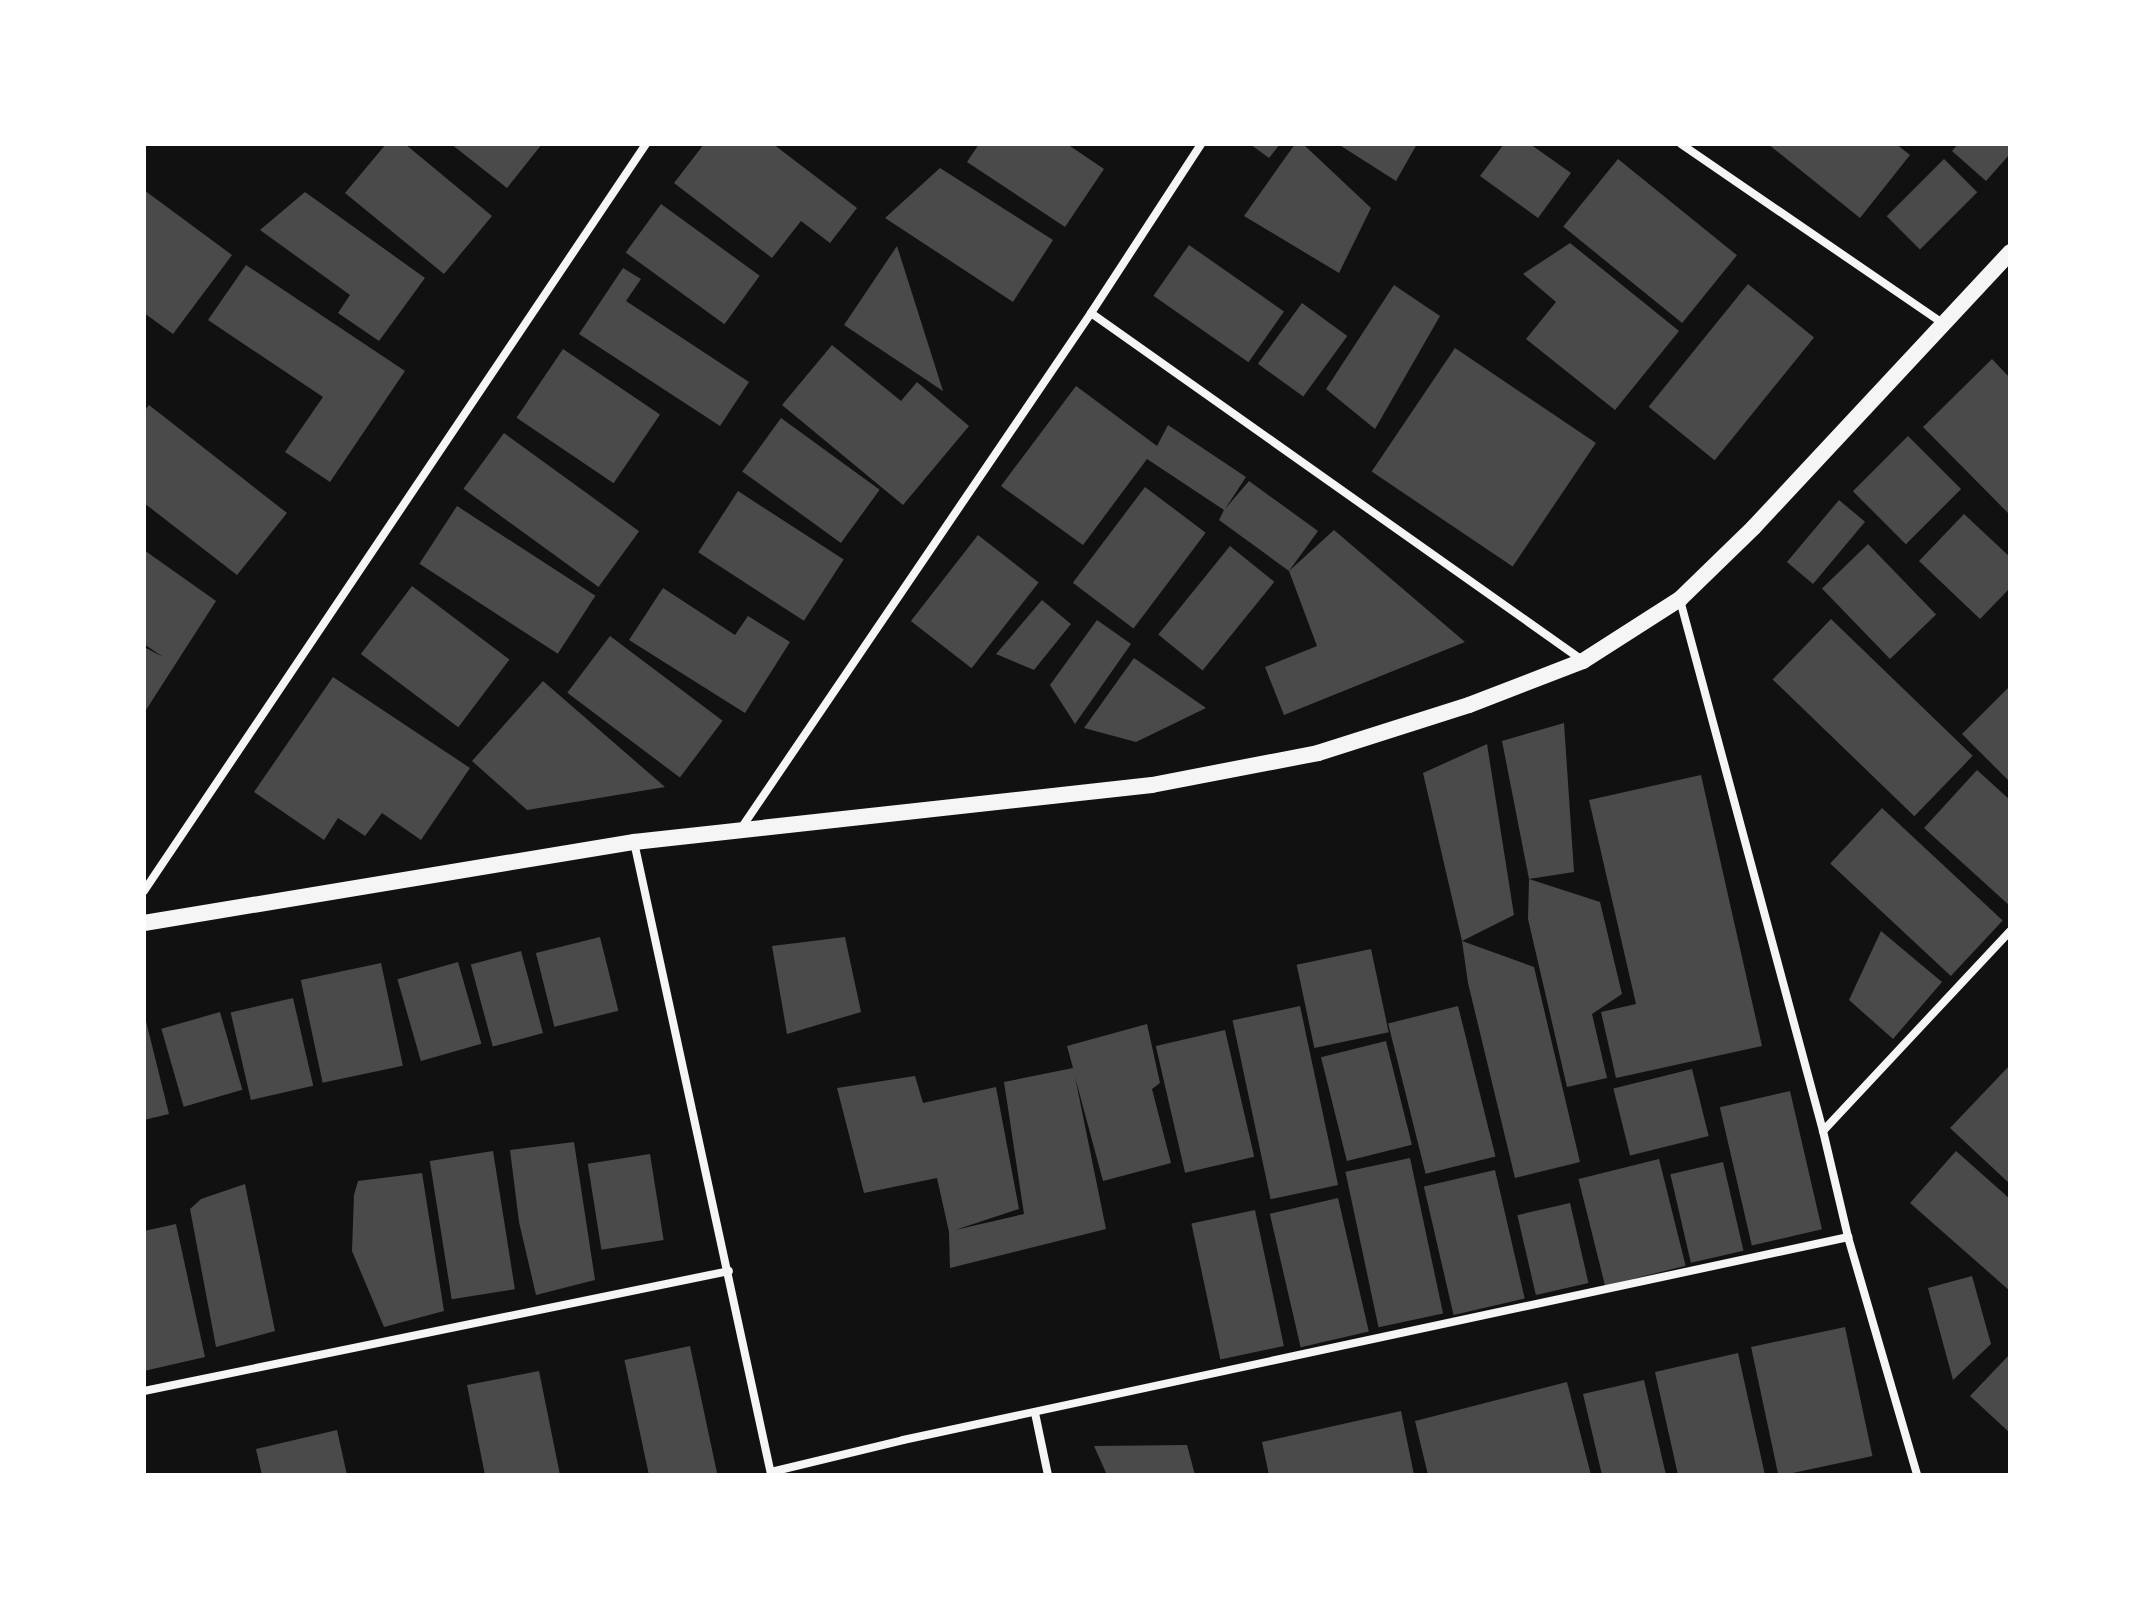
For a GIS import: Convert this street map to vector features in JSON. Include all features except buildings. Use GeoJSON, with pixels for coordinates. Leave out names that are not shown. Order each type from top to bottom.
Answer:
{"type":"FeatureCollection","features":[{"type":"Feature","properties":{"kind":"main road"},"geometry":{"type":"LineString","coordinates":[[144,923],[742,827],[1152,785],[1303,756],[1469,705],[1583,661],[1680,599],[1754,527],[2010,252]]}},
{"type":"Feature","properties":{"kind":"street"},"geometry":{"type":"LineString","coordinates":[[144,891],[646,144]]}},
{"type":"Feature","properties":{"kind":"street"},"geometry":{"type":"LineString","coordinates":[[742,827],[1091,313],[1201,144]]}},
{"type":"Feature","properties":{"kind":"street"},"geometry":{"type":"LineString","coordinates":[[1681,144],[1944,324]]}},
{"type":"Feature","properties":{"kind":"street"},"geometry":{"type":"LineString","coordinates":[[1091,313],[1583,661]]}},
{"type":"Feature","properties":{"kind":"street"},"geometry":{"type":"LineString","coordinates":[[1680,599],[1823,1131],[1848,1237],[1917,1475]]}},
{"type":"Feature","properties":{"kind":"street"},"geometry":{"type":"LineString","coordinates":[[634,842],[771,1474],[1035,1413],[1848,1237]]}},
{"type":"Feature","properties":{"kind":"street"},"geometry":{"type":"LineString","coordinates":[[1823,1131],[2010,931]]}},
{"type":"Feature","properties":{"kind":"street"},"geometry":{"type":"LineString","coordinates":[[144,1391],[729,1271]]}},
{"type":"Feature","properties":{"kind":"street"},"geometry":{"type":"LineString","coordinates":[[1035,1413],[1048,1475]]}}]}
